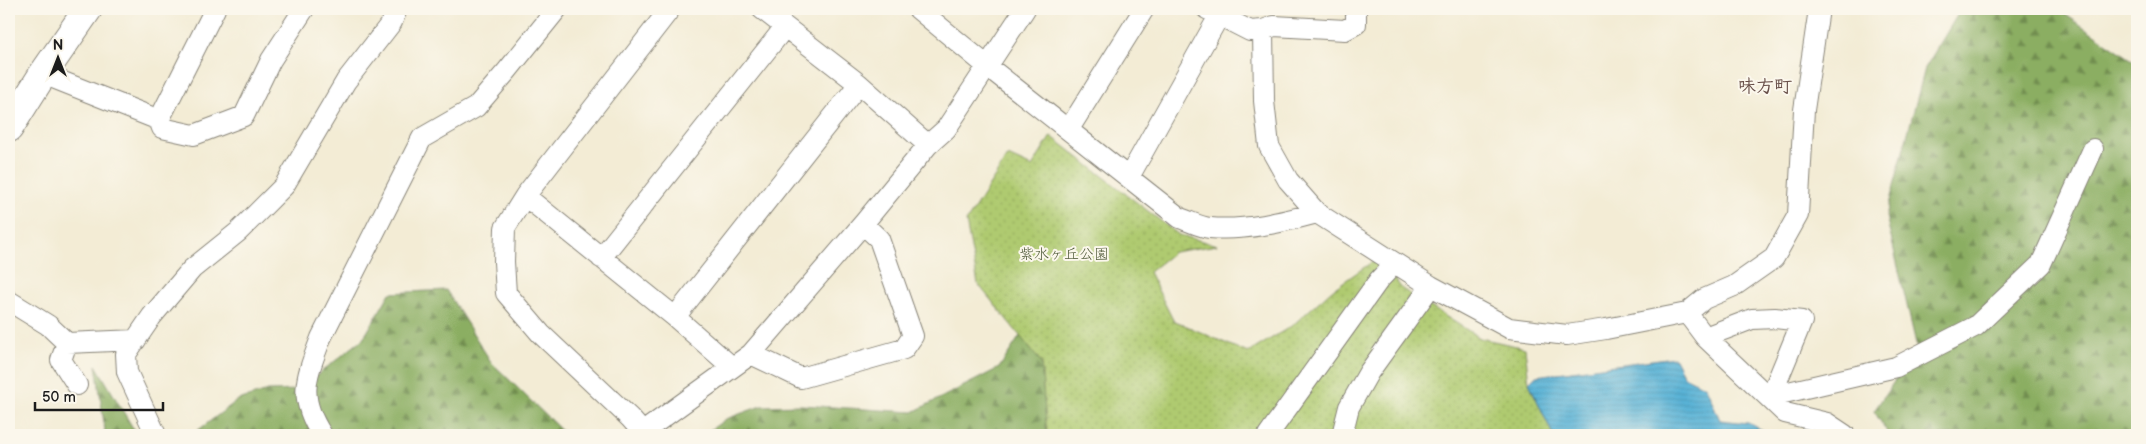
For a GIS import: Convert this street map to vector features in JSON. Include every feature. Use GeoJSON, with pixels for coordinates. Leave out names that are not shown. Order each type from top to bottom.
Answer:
{"type":"FeatureCollection","features":[{"type":"Feature","properties":{"kind":"highway"},"geometry":{"type":"LineString","coordinates":[[9,128],[43,74],[88,9]]}},
{"type":"Feature","properties":{"kind":"street"},"geometry":{"type":"LineString","coordinates":[[215,9],[159,120],[162,128],[194,135],[244,116],[272,60],[304,9]]}},
{"type":"Feature","properties":{"kind":"street"},"geometry":{"type":"LineString","coordinates":[[156,435],[127,372],[126,354],[152,316],[192,269],[238,232],[284,186],[346,81],[392,22],[397,9]]}},
{"type":"Feature","properties":{"kind":"street"},"geometry":{"type":"LineString","coordinates":[[322,435],[310,417],[305,393],[311,365],[321,338],[422,138],[476,107],[557,9]]}},
{"type":"Feature","properties":{"kind":"street"},"geometry":{"type":"LineString","coordinates":[[670,9],[525,196],[505,228],[504,262],[506,293],[541,334],[644,434],[751,354],[928,145],[946,129],[1025,9]]}},
{"type":"Feature","properties":{"kind":"street"},"geometry":{"type":"LineString","coordinates":[[762,9],[859,84],[928,145]]}},
{"type":"Feature","properties":{"kind":"street"},"geometry":{"type":"LineString","coordinates":[[918,9],[987,66],[1180,218],[1208,228],[1267,226],[1317,213]]}},
{"type":"Feature","properties":{"kind":"street"},"geometry":{"type":"LineString","coordinates":[[1069,129],[1144,9]]}},
{"type":"Feature","properties":{"kind":"street"},"geometry":{"type":"LineString","coordinates":[[1129,177],[1213,12],[1250,31],[1274,26],[1345,30],[1356,24],[1356,9]]}},
{"type":"Feature","properties":{"kind":"street"},"geometry":{"type":"LineString","coordinates":[[1262,30],[1264,101],[1269,146],[1288,180],[1317,213],[1431,286],[1509,328],[1567,334],[1606,329],[1686,313],[1704,299],[1734,286],[1774,258],[1798,215],[1804,110],[1819,9]]}},
{"type":"Feature","properties":{"kind":"street"},"geometry":{"type":"LineString","coordinates":[[601,258],[786,27]]}},
{"type":"Feature","properties":{"kind":"street"},"geometry":{"type":"LineString","coordinates":[[43,74],[159,120]]}},
{"type":"Feature","properties":{"kind":"street"},"geometry":{"type":"LineString","coordinates":[[675,317],[859,84]]}},
{"type":"Feature","properties":{"kind":"street"},"geometry":{"type":"LineString","coordinates":[[1705,337],[1752,319],[1775,318],[1802,321],[1771,396],[1896,367],[1976,326],[2041,264],[2093,149]]}},
{"type":"Feature","properties":{"kind":"street"},"geometry":{"type":"LineString","coordinates":[[525,196],[675,317],[732,367]]}},
{"type":"Feature","properties":{"kind":"street"},"geometry":{"type":"LineString","coordinates":[[751,354],[802,378],[904,349],[913,336],[879,239],[863,224]]}},
{"type":"Feature","properties":{"kind":"street"},"geometry":{"type":"LineString","coordinates":[[1268,435],[1379,280],[1394,263]]}},
{"type":"Feature","properties":{"kind":"street"},"geometry":{"type":"LineString","coordinates":[[1342,435],[1349,407],[1370,372],[1431,286]]}},
{"type":"Feature","properties":{"kind":"street"},"geometry":{"type":"LineString","coordinates":[[9,301],[48,325],[67,343],[136,340]]}},
{"type":"Feature","properties":{"kind":"street"},"geometry":{"type":"LineString","coordinates":[[1686,313],[1705,337],[1785,413],[1827,423],[1845,435]]}},
{"type":"Feature","properties":{"kind":"street"},"geometry":{"type":"LineString","coordinates":[[67,343],[61,360],[77,386]]}},
{"type":"Feature","properties":{"kind":"green space"},"geometry":{"type":"Polygon","coordinates":[[[1961,9],[2057,9],[2137,63],[2137,435],[1889,435],[1874,411],[1917,348],[1886,216],[1925,68],[1961,9]]]}},
{"type":"Feature","properties":{"kind":"green space","name":"紫水ヶ丘公園"},"geometry":{"type":"Polygon","coordinates":[[[1051,136],[1179,235],[1217,245],[1174,252],[1149,272],[1173,320],[1248,353],[1293,325],[1332,290],[1379,257],[1402,289],[1480,338],[1525,348],[1529,383],[1553,435],[1047,435],[1041,362],[978,284],[966,222],[1008,156],[1032,167],[1051,136]]]}},
{"type":"Feature","properties":{"kind":"green space"},"geometry":{"type":"Polygon","coordinates":[[[446,290],[491,362],[566,435],[196,435],[197,431],[238,400],[268,391],[298,390],[363,339],[390,293],[446,290]]]}},
{"type":"Feature","properties":{"kind":"green space"},"geometry":{"type":"Polygon","coordinates":[[[1020,336],[1041,362],[1047,435],[703,435],[726,419],[761,406],[801,405],[913,412],[999,368],[1020,336]]]}},
{"type":"Feature","properties":{"kind":"green space"},"geometry":{"type":"Polygon","coordinates":[[[96,365],[137,435],[99,435],[105,431],[96,365]]]}},
{"type":"Feature","properties":{"kind":"water"},"geometry":{"type":"Polygon","coordinates":[[[1674,357],[1684,376],[1706,387],[1720,420],[1748,423],[1773,435],[1553,435],[1529,383],[1536,376],[1674,357]]]}},
{"type":"Feature","properties":{"kind":"district","name":"味方町"},"geometry":{"type":"Point","coordinates":[1765,86]}}]}
